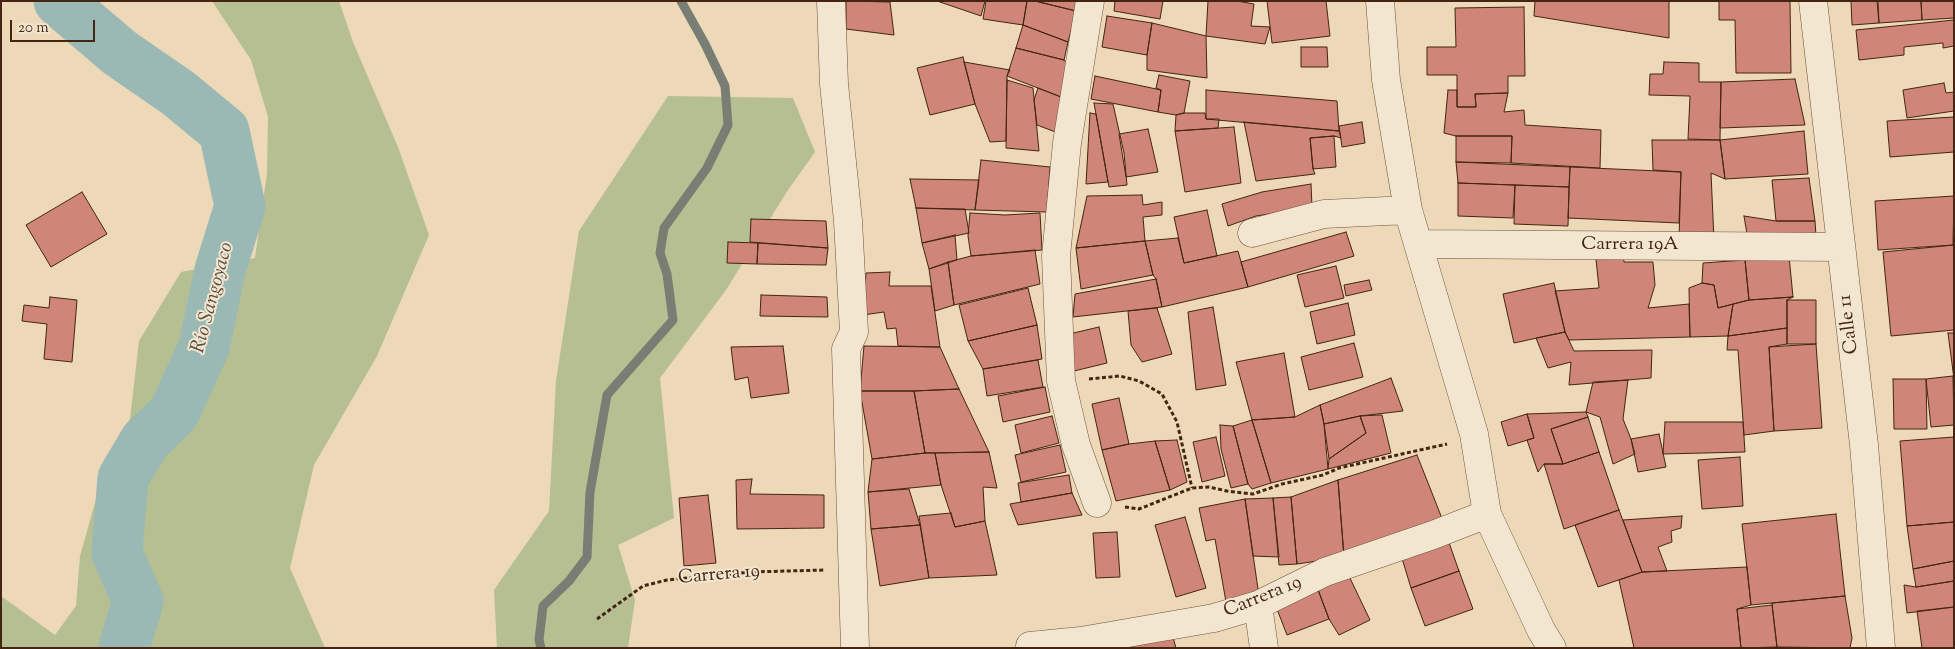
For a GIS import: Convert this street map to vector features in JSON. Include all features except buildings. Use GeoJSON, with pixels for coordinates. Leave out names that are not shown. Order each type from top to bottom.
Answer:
{"type":"FeatureCollection","features":[{"type":"Feature","properties":{"kind":"street"},"geometry":{"type":"LineString","coordinates":[[830,1],[834,84],[848,221],[854,332],[846,349],[855,648]]}},
{"type":"Feature","properties":{"kind":"street"},"geometry":{"type":"LineString","coordinates":[[1090,1],[1067,143],[1056,256],[1062,386],[1076,445],[1097,503]]}},
{"type":"Feature","properties":{"kind":"street"},"geometry":{"type":"LineString","coordinates":[[1380,1],[1386,80],[1408,210],[1474,434],[1487,514],[1541,630],[1552,648]]}},
{"type":"Feature","properties":{"kind":"street","name":"Calle 11"},"geometry":{"type":"LineString","coordinates":[[1813,1],[1864,445],[1881,648]]}},
{"type":"Feature","properties":{"kind":"street"},"geometry":{"type":"LineString","coordinates":[[1252,233],[1324,214],[1408,210]]}},
{"type":"Feature","properties":{"kind":"street","name":"Carrera 19A"},"geometry":{"type":"LineString","coordinates":[[1418,244],[1841,248]]}},
{"type":"Feature","properties":{"kind":"street","name":"Carrera 19"},"geometry":{"type":"LineString","coordinates":[[1030,646],[1081,641],[1214,618],[1258,605],[1325,572],[1433,535],[1487,514]]}},
{"type":"Feature","properties":{"kind":"street"},"geometry":{"type":"LineString","coordinates":[[1258,605],[1264,648]]}},
{"type":"Feature","properties":{"kind":"path"},"geometry":{"type":"LineString","coordinates":[[1062,386],[1072,382],[1120,376],[1140,381],[1162,394],[1177,422],[1192,488]]}},
{"type":"Feature","properties":{"kind":"path"},"geometry":{"type":"LineString","coordinates":[[1097,503],[1139,509],[1192,488],[1209,487],[1253,494],[1282,484],[1323,475],[1339,468],[1444,445],[1474,434]]}},
{"type":"Feature","properties":{"kind":"path","name":"Carrera 19"},"geometry":{"type":"LineString","coordinates":[[597,619],[643,586],[667,580],[750,572],[854,569]]}},
{"type":"Feature","properties":{"kind":"green space"},"geometry":{"type":"Polygon","coordinates":[[[212,1],[339,1],[353,42],[398,147],[429,235],[377,356],[314,465],[290,568],[325,648],[1,648],[1,596],[55,635],[76,606],[80,556],[109,453],[130,419],[139,341],[181,272],[255,258],[267,173],[268,117],[251,60],[212,1]]]}},
{"type":"Feature","properties":{"kind":"green space"},"geometry":{"type":"Polygon","coordinates":[[[668,96],[793,98],[815,152],[788,190],[726,290],[660,378],[674,518],[618,545],[635,600],[628,648],[497,648],[494,590],[549,511],[556,381],[579,231],[668,96]]]}},
{"type":"Feature","properties":{"kind":"waterway","name":"Río Sangoyaco"},"geometry":{"type":"LineString","coordinates":[[59,1],[120,53],[178,93],[224,131],[240,206],[220,270],[204,347],[174,413],[145,441],[123,478],[117,553],[138,601],[124,648]]}},
{"type":"Feature","properties":{"kind":"waterway"},"geometry":{"type":"LineString","coordinates":[[541,648],[539,640],[543,606],[569,581],[587,557],[590,492],[607,395],[673,320],[667,274],[660,253],[664,228],[707,168],[728,125],[725,86],[705,44],[681,1]]}}]}
